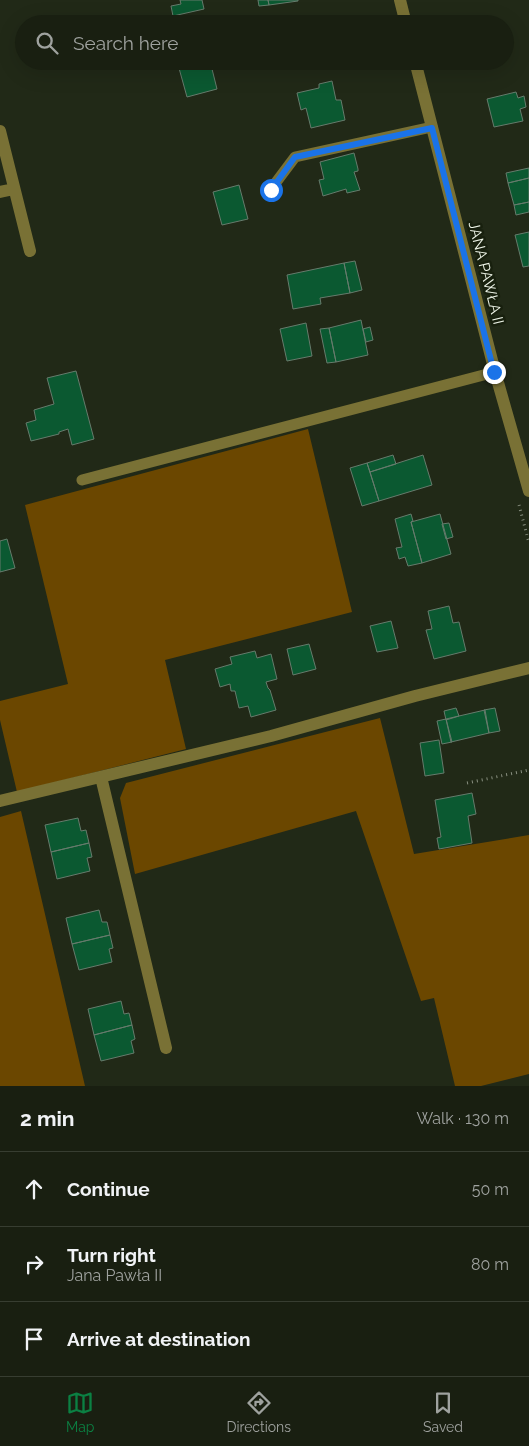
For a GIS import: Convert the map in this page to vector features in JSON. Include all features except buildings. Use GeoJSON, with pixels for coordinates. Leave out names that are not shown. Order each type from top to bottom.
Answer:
{"type":"FeatureCollection","features":[{"type":"Feature","properties":{"kind":"street"},"geometry":{"type":"LineString","coordinates":[[400,0],[404,15]]}},
{"type":"Feature","properties":{"kind":"street","name":"JANA PAWŁA II"},"geometry":{"type":"LineString","coordinates":[[417,70],[494,372],[529,491]]}},
{"type":"Feature","properties":{"kind":"street"},"geometry":{"type":"LineString","coordinates":[[0,131],[30,252]]}},
{"type":"Feature","properties":{"kind":"street"},"geometry":{"type":"LineString","coordinates":[[0,192],[14,189]]}},
{"type":"Feature","properties":{"kind":"street"},"geometry":{"type":"LineString","coordinates":[[0,801],[271,736],[414,696],[529,668]]}},
{"type":"Feature","properties":{"kind":"street"},"geometry":{"type":"LineString","coordinates":[[101,777],[166,1048]]}},
{"type":"Feature","properties":{"kind":"lane"},"geometry":{"type":"LineString","coordinates":[[271,190],[295,157],[432,128]]}},
{"type":"Feature","properties":{"kind":"lane"},"geometry":{"type":"LineString","coordinates":[[82,480],[494,372]]}},
{"type":"Feature","properties":{"kind":"path"},"geometry":{"type":"LineString","coordinates":[[467,783],[529,770]]}},
{"type":"Feature","properties":{"kind":"shaded area"},"geometry":{"type":"Polygon","coordinates":[[[308,429],[352,612],[165,660],[186,749],[17,792],[0,720],[0,701],[68,684],[25,505],[308,429]]]}},
{"type":"Feature","properties":{"kind":"shaded area"},"geometry":{"type":"Polygon","coordinates":[[[380,718],[414,854],[529,835],[529,1074],[481,1086],[455,1086],[434,998],[421,1001],[356,811],[135,874],[120,798],[126,783],[380,718]]]}},
{"type":"Feature","properties":{"kind":"shaded area"},"geometry":{"type":"Polygon","coordinates":[[[21,811],[85,1086],[0,1086],[0,817],[21,811]]]}},
{"type":"Feature","properties":{"kind":"route"},"geometry":{"type":"LineString","coordinates":[[271,190],[295,157],[432,128],[494,372]]}}]}
